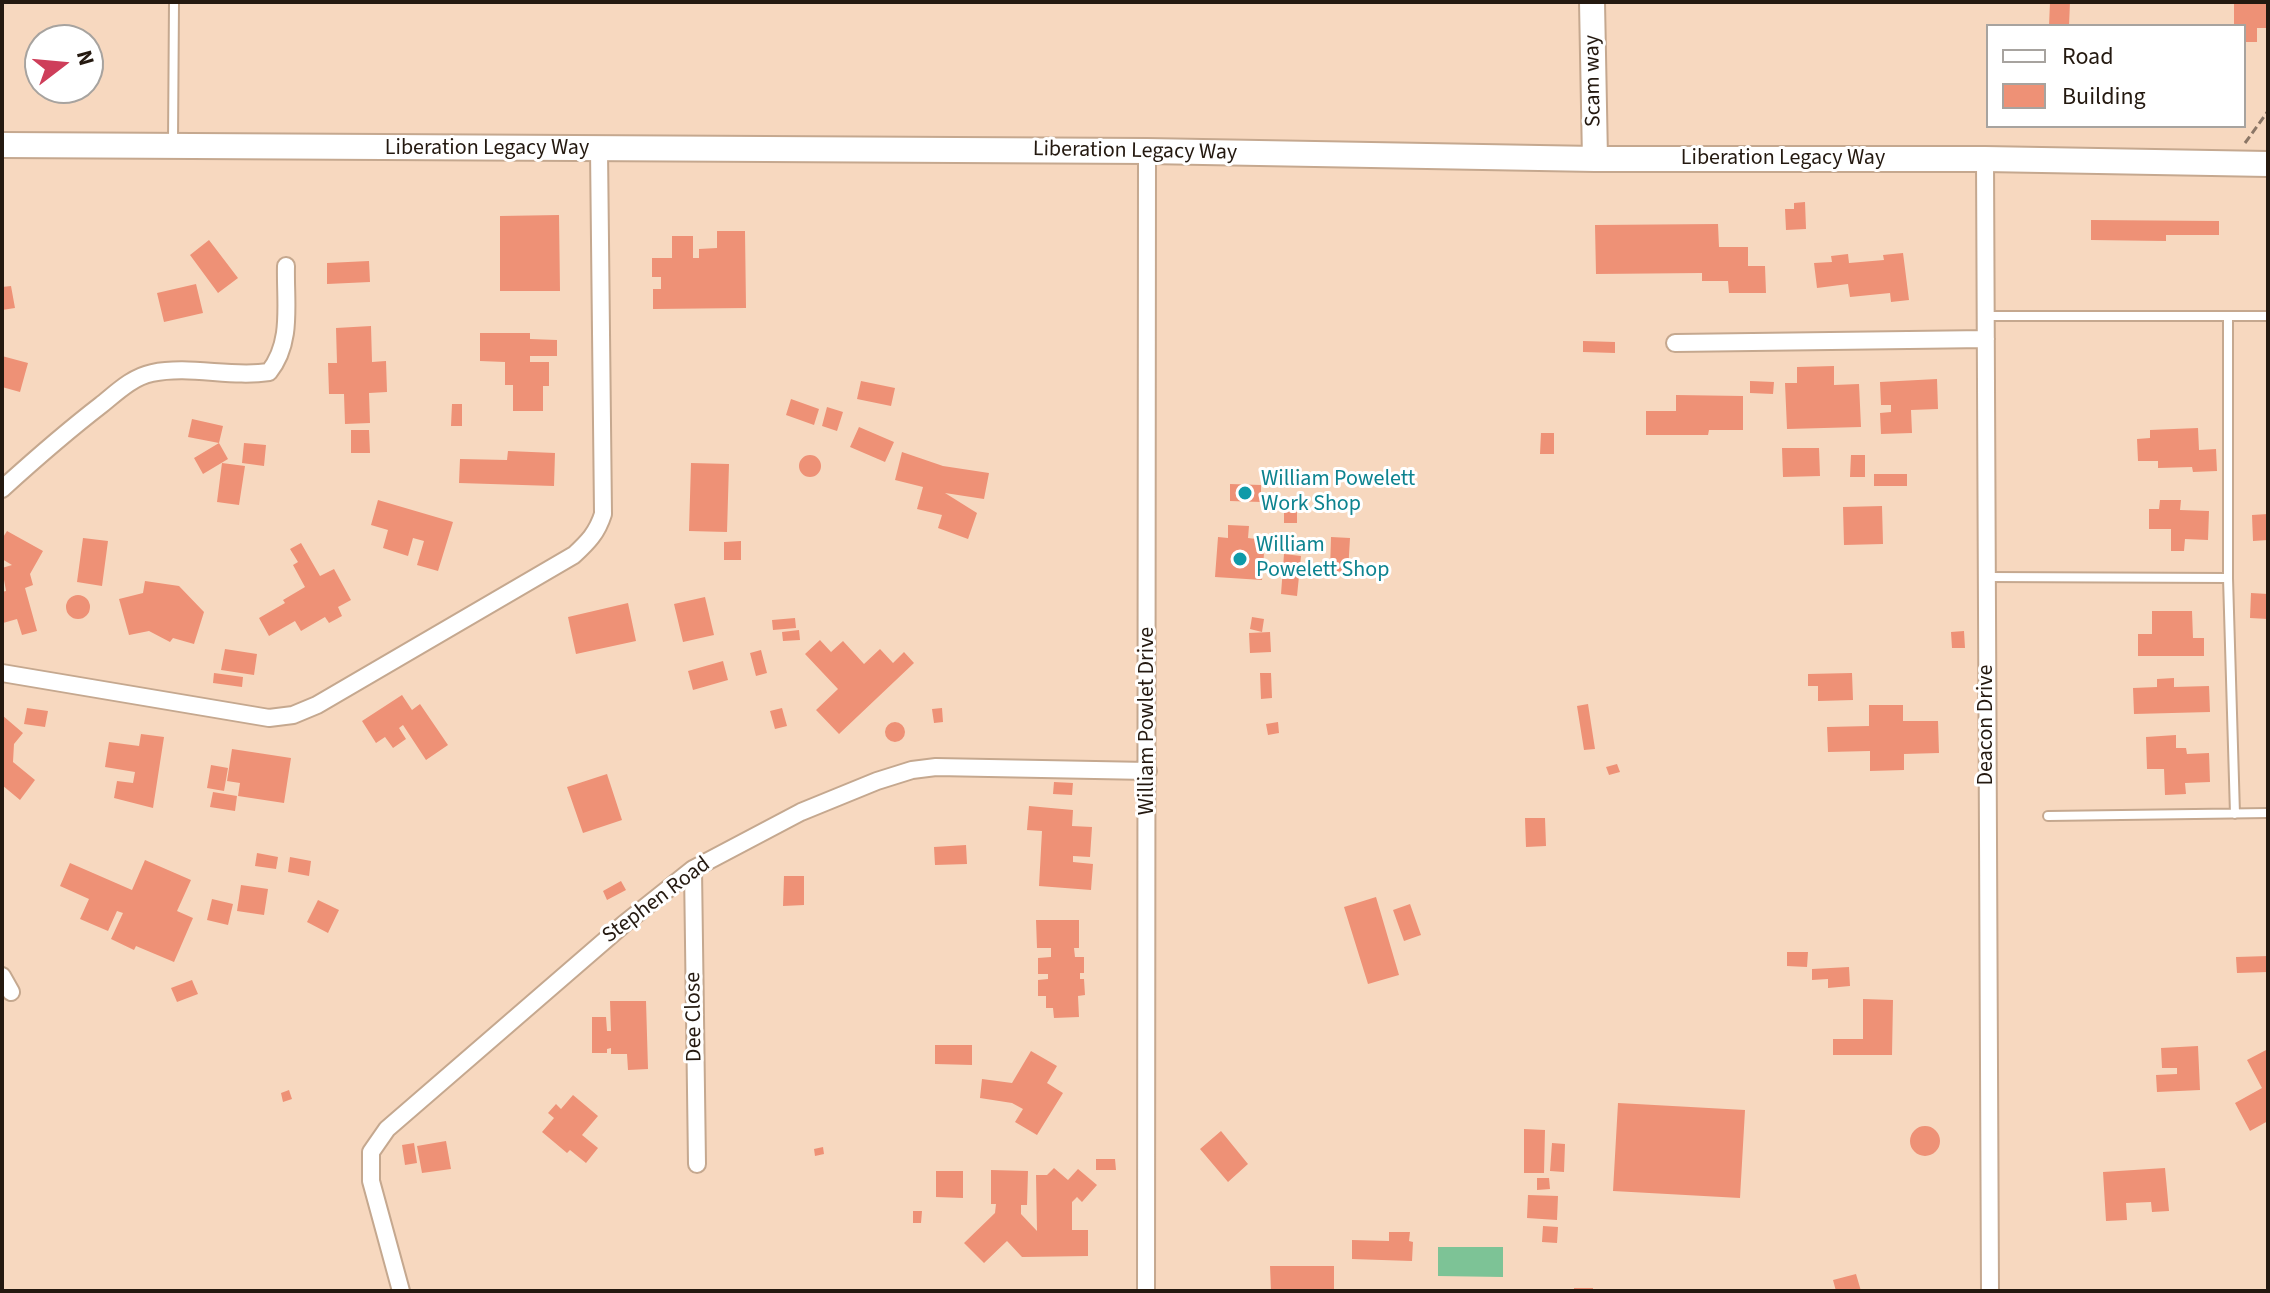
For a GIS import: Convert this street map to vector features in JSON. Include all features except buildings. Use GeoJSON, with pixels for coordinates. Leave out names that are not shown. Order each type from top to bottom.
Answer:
{"type":"FeatureCollection","features":[{"type":"Feature","properties":{"kind":"main road","name":"Scam way"},"geometry":{"type":"LineString","coordinates":[[1592,2],[1595,159]]}},
{"type":"Feature","properties":{"kind":"main road","name":"Liberation Legacy Way"},"geometry":{"type":"LineString","coordinates":[[2,145],[1147,151],[1595,159],[1985,159],[2268,164]]}},
{"type":"Feature","properties":{"kind":"street"},"geometry":{"type":"LineString","coordinates":[[2,673],[269,718],[293,715],[317,705],[574,555],[598,530],[603,514],[599,150]]}},
{"type":"Feature","properties":{"kind":"street","name":"William Powlet Drive"},"geometry":{"type":"LineString","coordinates":[[1146,1291],[1147,151]]}},
{"type":"Feature","properties":{"kind":"street","name":"Deacon Drive"},"geometry":{"type":"LineString","coordinates":[[1985,159],[1990,1291]]}},
{"type":"Feature","properties":{"kind":"street"},"geometry":{"type":"LineString","coordinates":[[2,489],[132,380],[151,373],[172,371],[252,375],[269,372],[280,359],[285,342],[286,266]]}},
{"type":"Feature","properties":{"kind":"street"},"geometry":{"type":"LineString","coordinates":[[1675,343],[1986,339]]}},
{"type":"Feature","properties":{"kind":"street","name":"Stephen Road"},"geometry":{"type":"LineString","coordinates":[[401,1291],[371,1181],[371,1152],[387,1129],[447,1075],[693,869],[801,812],[912,770],[936,767],[1148,771]]}},
{"type":"Feature","properties":{"kind":"street","name":"Dee Close"},"geometry":{"type":"LineString","coordinates":[[693,869],[697,1164]]}},
{"type":"Feature","properties":{"kind":"street"},"geometry":{"type":"LineString","coordinates":[[2,976],[11,992]]}},
{"type":"Feature","properties":{"kind":"lane"},"geometry":{"type":"LineString","coordinates":[[173,147],[174,2]]}},
{"type":"Feature","properties":{"kind":"lane"},"geometry":{"type":"LineString","coordinates":[[1986,316],[2268,316]]}},
{"type":"Feature","properties":{"kind":"lane"},"geometry":{"type":"LineString","coordinates":[[2228,316],[2228,578],[2235,814]]}},
{"type":"Feature","properties":{"kind":"lane"},"geometry":{"type":"LineString","coordinates":[[1987,577],[2228,578]]}},
{"type":"Feature","properties":{"kind":"lane"},"geometry":{"type":"LineString","coordinates":[[2048,816],[2268,813]]}},
{"type":"Feature","properties":{"kind":"path"},"geometry":{"type":"LineString","coordinates":[[2228,163],[2268,111]]}},
{"type":"Feature","properties":{"kind":"green space"},"geometry":{"type":"Polygon","coordinates":[[[1438,1247],[1503,1247],[1503,1277],[1438,1276],[1438,1247]]]}},
{"type":"Feature","properties":{"kind":"place","name":"William Powelett Work Shop"},"geometry":{"type":"Point","coordinates":[1245,493]}},
{"type":"Feature","properties":{"kind":"place","name":"William Powelett Shop"},"geometry":{"type":"Point","coordinates":[1240,559]}}]}
